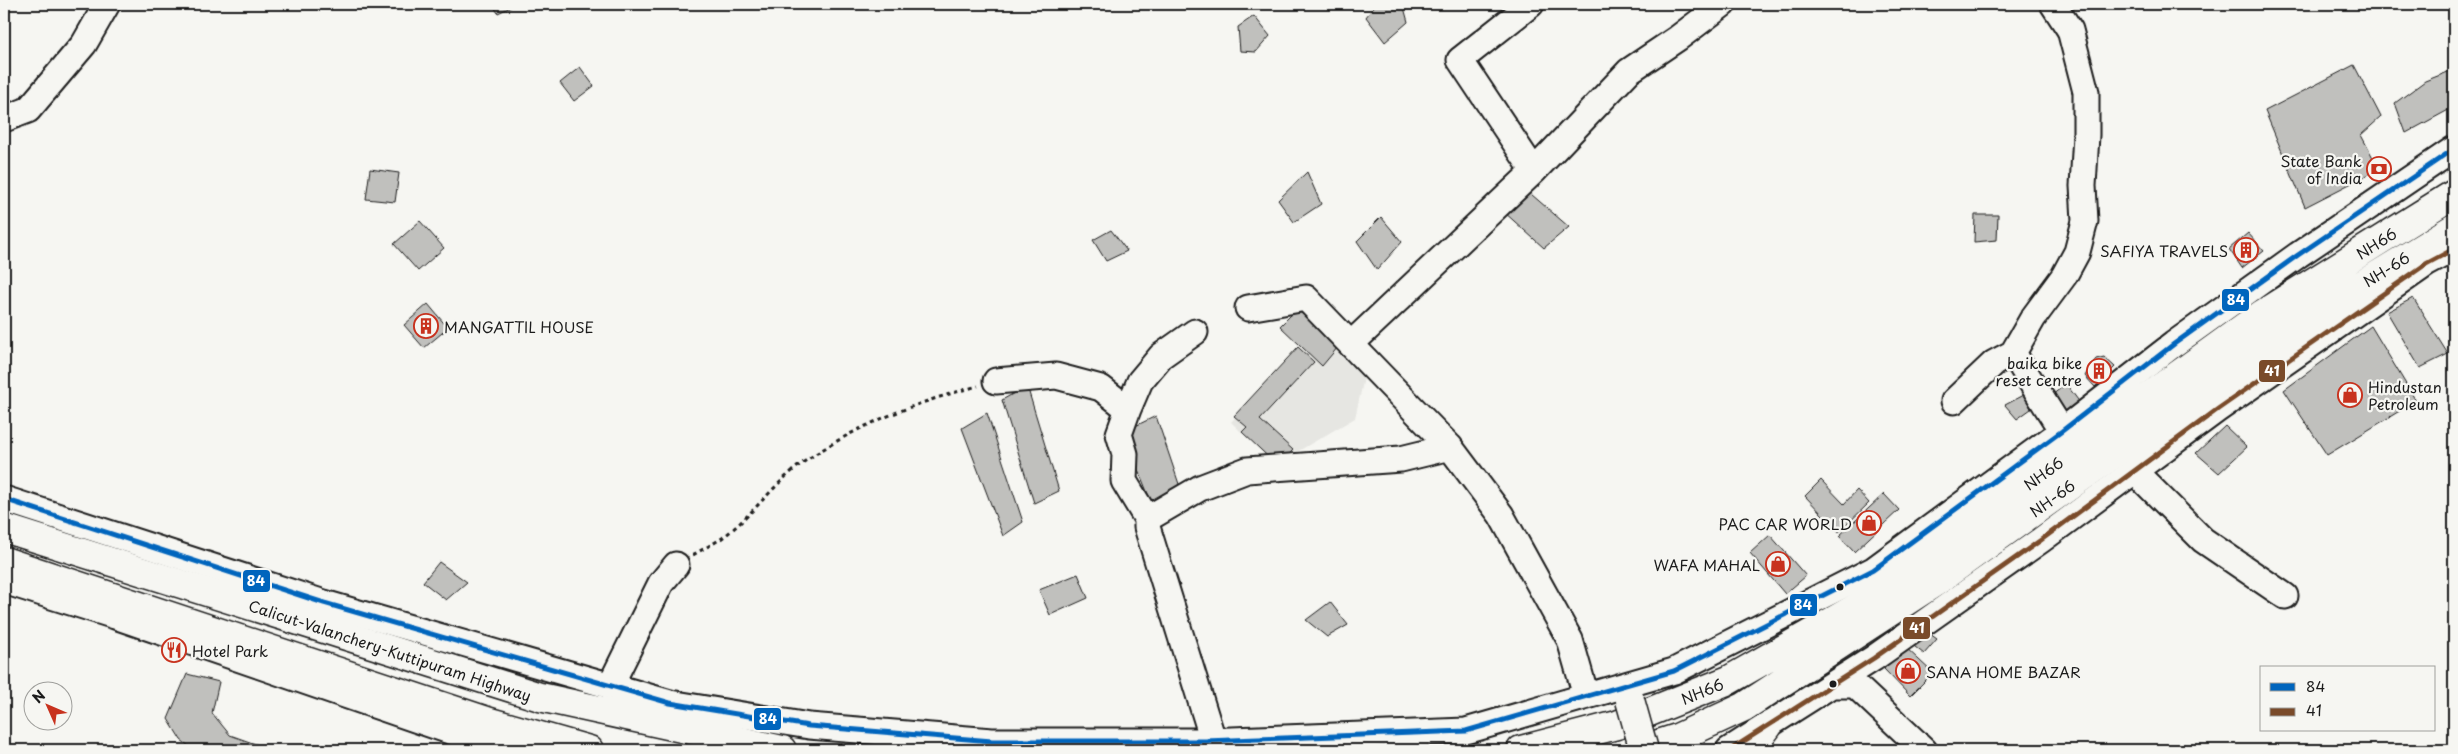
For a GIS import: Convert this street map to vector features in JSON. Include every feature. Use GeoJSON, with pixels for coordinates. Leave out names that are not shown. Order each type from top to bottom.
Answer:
{"type":"FeatureCollection","features":[{"type":"Feature","properties":{"kind":"main road","name":"NH66"},"geometry":{"type":"LineString","coordinates":[[1520,750],[1616,725],[1729,680],[1859,606],[2262,314],[2454,194]]}},
{"type":"Feature","properties":{"kind":"main road","name":"NH-66"},"geometry":{"type":"LineString","coordinates":[[1640,750],[1677,738],[1744,707],[1934,583],[2280,335],[2454,228]]}},
{"type":"Feature","properties":{"kind":"main road","name":"Calicut-Valanchery-Kuttipuram Highway"},"geometry":{"type":"LineString","coordinates":[[4,528],[540,697],[782,750]]}},
{"type":"Feature","properties":{"kind":"main road"},"geometry":{"type":"LineString","coordinates":[[4,561],[490,722],[589,750]]}},
{"type":"Feature","properties":{"kind":"main road"},"geometry":{"type":"LineString","coordinates":[[1628,692],[1644,750]]}},
{"type":"Feature","properties":{"kind":"main road"},"geometry":{"type":"LineString","coordinates":[[1750,750],[1768,726]]}},
{"type":"Feature","properties":{"kind":"street"},"geometry":{"type":"LineString","coordinates":[[4,119],[28,110],[84,44],[108,4]]}},
{"type":"Feature","properties":{"kind":"street"},"geometry":{"type":"LineString","coordinates":[[1531,4],[1460,60],[1534,171]]}},
{"type":"Feature","properties":{"kind":"street"},"geometry":{"type":"LineString","coordinates":[[1351,344],[1534,171],[1628,71],[1678,38],[1723,4]]}},
{"type":"Feature","properties":{"kind":"street"},"geometry":{"type":"LineString","coordinates":[[1954,402],[1994,363],[2013,353],[2033,318],[2064,276],[2076,252],[2085,221],[2083,186],[2086,92],[2070,30],[2053,4]]}},
{"type":"Feature","properties":{"kind":"street","name":"Calicut-Valanchery-Kuttipuram Highway"},"geometry":{"type":"LineString","coordinates":[[4,498],[324,603],[670,703],[809,726],[992,741],[1213,740],[1466,731],[1586,696],[1628,692],[1674,671],[1873,570],[2062,431],[2174,344],[2275,271],[2454,149]]}},
{"type":"Feature","properties":{"kind":"street"},"geometry":{"type":"LineString","coordinates":[[1729,750],[1882,653],[2041,540],[2218,409],[2426,264],[2454,249]]}},
{"type":"Feature","properties":{"kind":"street"},"geometry":{"type":"LineString","coordinates":[[1248,308],[1306,298],[1450,447],[1501,515],[1570,640],[1586,696]]}},
{"type":"Feature","properties":{"kind":"street"},"geometry":{"type":"LineString","coordinates":[[1195,332],[1161,356],[1140,380],[1119,434],[1125,454],[1124,481],[1147,519],[1147,527],[1213,740]]}},
{"type":"Feature","properties":{"kind":"street"},"geometry":{"type":"LineString","coordinates":[[2013,353],[2062,431]]}},
{"type":"Feature","properties":{"kind":"street"},"geometry":{"type":"LineString","coordinates":[[996,381],[1056,376],[1101,388],[1128,409]]}},
{"type":"Feature","properties":{"kind":"street"},"geometry":{"type":"LineString","coordinates":[[1147,519],[1200,488],[1247,470],[1401,459],[1450,447]]}},
{"type":"Feature","properties":{"kind":"street"},"geometry":{"type":"LineString","coordinates":[[2134,471],[2203,540],[2285,596]]}},
{"type":"Feature","properties":{"kind":"street"},"geometry":{"type":"LineString","coordinates":[[610,686],[661,583],[676,565]]}},
{"type":"Feature","properties":{"kind":"street"},"geometry":{"type":"LineString","coordinates":[[4,581],[115,616],[505,750]]}},
{"type":"Feature","properties":{"kind":"street"},"geometry":{"type":"LineString","coordinates":[[1833,684],[1854,685],[1924,750]]}},
{"type":"Feature","properties":{"kind":"path"},"geometry":{"type":"LineString","coordinates":[[676,565],[726,535],[772,489],[801,465],[849,434],[924,400],[996,381]]}},
{"type":"Feature","properties":{"kind":"shaded area"},"geometry":{"type":"Polygon","coordinates":[[[1299,315],[1364,378],[1355,418],[1295,453],[1279,469],[1231,422],[1303,346],[1299,315]]]}},
{"type":"Feature","properties":{"kind":"building"},"geometry":{"type":"Polygon","coordinates":[[[492,4],[517,4],[498,13],[492,4]]]}},
{"type":"Feature","properties":{"kind":"building"},"geometry":{"type":"Polygon","coordinates":[[[1376,4],[1403,4],[1408,22],[1385,42],[1366,17],[1376,4]]]}},
{"type":"Feature","properties":{"kind":"building"},"geometry":{"type":"Polygon","coordinates":[[[1254,16],[1270,36],[1256,52],[1240,51],[1238,27],[1254,16]]]}},
{"type":"Feature","properties":{"kind":"building"},"geometry":{"type":"Polygon","coordinates":[[[2354,65],[2381,117],[2361,135],[2379,169],[2305,207],[2265,111],[2354,65]]]}},
{"type":"Feature","properties":{"kind":"building"},"geometry":{"type":"Polygon","coordinates":[[[580,67],[594,86],[574,101],[560,83],[580,67]]]}},
{"type":"Feature","properties":{"kind":"building"},"geometry":{"type":"Polygon","coordinates":[[[2453,70],[2454,107],[2406,133],[2395,103],[2425,81],[2453,70]]]}},
{"type":"Feature","properties":{"kind":"building"},"geometry":{"type":"Polygon","coordinates":[[[370,169],[399,173],[395,202],[366,199],[370,169]]]}},
{"type":"Feature","properties":{"kind":"building"},"geometry":{"type":"Polygon","coordinates":[[[1307,172],[1321,204],[1294,222],[1278,200],[1307,172]]]}},
{"type":"Feature","properties":{"kind":"building"},"geometry":{"type":"Polygon","coordinates":[[[1524,188],[1569,227],[1544,248],[1504,212],[1524,188]]]}},
{"type":"Feature","properties":{"kind":"building"},"geometry":{"type":"Polygon","coordinates":[[[1975,215],[1998,215],[1997,240],[1974,242],[1975,215]]]}},
{"type":"Feature","properties":{"kind":"building"},"geometry":{"type":"Polygon","coordinates":[[[1381,217],[1402,242],[1377,270],[1357,241],[1381,217]]]}},
{"type":"Feature","properties":{"kind":"building"},"geometry":{"type":"Polygon","coordinates":[[[420,221],[444,248],[418,271],[394,244],[420,221]]]}},
{"type":"Feature","properties":{"kind":"building"},"geometry":{"type":"Polygon","coordinates":[[[1111,230],[1127,251],[1106,261],[1093,240],[1111,230]]]}},
{"type":"Feature","properties":{"kind":"building","name":"SAFIYA TRAVELS"},"geometry":{"type":"Polygon","coordinates":[[[2248,233],[2264,251],[2242,268],[2229,249],[2248,233]]]}},
{"type":"Feature","properties":{"kind":"building"},"geometry":{"type":"Polygon","coordinates":[[[2413,298],[2448,354],[2420,368],[2387,312],[2413,298]]]}},
{"type":"Feature","properties":{"kind":"building","name":"MANGATTIL HOUSE"},"geometry":{"type":"Polygon","coordinates":[[[428,304],[448,328],[424,348],[404,325],[428,304]]]}},
{"type":"Feature","properties":{"kind":"building"},"geometry":{"type":"Polygon","coordinates":[[[1297,309],[1338,347],[1322,366],[1280,326],[1297,309]]]}},
{"type":"Feature","properties":{"kind":"building","name":"Hindustan Petroleum"},"geometry":{"type":"Polygon","coordinates":[[[2371,326],[2416,401],[2327,455],[2284,390],[2371,326]]]}},
{"type":"Feature","properties":{"kind":"building"},"geometry":{"type":"Polygon","coordinates":[[[1298,347],[1314,362],[1260,420],[1293,450],[1278,466],[1242,432],[1247,427],[1234,416],[1298,347]]]}},
{"type":"Feature","properties":{"kind":"building","name":"baika bike reset centre"},"geometry":{"type":"Polygon","coordinates":[[[2104,357],[2115,367],[2095,387],[2085,376],[2096,359],[2104,357]]]}},
{"type":"Feature","properties":{"kind":"building"},"geometry":{"type":"Polygon","coordinates":[[[2066,384],[2081,404],[2060,415],[2047,399],[2066,384]]]}},
{"type":"Feature","properties":{"kind":"building"},"geometry":{"type":"Polygon","coordinates":[[[1027,386],[1059,491],[1034,503],[1002,400],[1027,386]]]}},
{"type":"Feature","properties":{"kind":"building"},"geometry":{"type":"Polygon","coordinates":[[[2026,394],[2031,409],[2017,419],[2005,405],[2026,394]]]}},
{"type":"Feature","properties":{"kind":"building"},"geometry":{"type":"Polygon","coordinates":[[[987,413],[1023,522],[1003,536],[962,428],[987,413]]]}},
{"type":"Feature","properties":{"kind":"building"},"geometry":{"type":"Polygon","coordinates":[[[1156,416],[1182,493],[1154,509],[1123,432],[1156,416]]]}},
{"type":"Feature","properties":{"kind":"building"},"geometry":{"type":"Polygon","coordinates":[[[2225,426],[2247,447],[2219,473],[2196,453],[2225,426]]]}},
{"type":"Feature","properties":{"kind":"building"},"geometry":{"type":"Polygon","coordinates":[[[1821,480],[1844,504],[1857,490],[1869,503],[1839,532],[1805,496],[1821,480]]]}},
{"type":"Feature","properties":{"kind":"building","name":"PAC CAR WORLD"},"geometry":{"type":"Polygon","coordinates":[[[1884,494],[1899,510],[1854,552],[1839,536],[1884,494]]]}},
{"type":"Feature","properties":{"kind":"building","name":"WAFA MAHAL"},"geometry":{"type":"Polygon","coordinates":[[[1770,535],[1806,576],[1785,594],[1750,553],[1770,535]]]}},
{"type":"Feature","properties":{"kind":"building"},"geometry":{"type":"Polygon","coordinates":[[[439,562],[467,582],[446,600],[423,582],[439,562]]]}},
{"type":"Feature","properties":{"kind":"building"},"geometry":{"type":"Polygon","coordinates":[[[1078,574],[1088,598],[1050,615],[1039,590],[1078,574]]]}},
{"type":"Feature","properties":{"kind":"building"},"geometry":{"type":"Polygon","coordinates":[[[1330,602],[1348,625],[1327,637],[1306,620],[1330,602]]]}},
{"type":"Feature","properties":{"kind":"building"},"geometry":{"type":"Polygon","coordinates":[[[1923,629],[1937,639],[1924,654],[1910,643],[1923,629]]]}},
{"type":"Feature","properties":{"kind":"building","name":"SANA HOME BAZAR"},"geometry":{"type":"Polygon","coordinates":[[[1904,646],[1933,673],[1910,696],[1884,669],[1904,646]]]}},
{"type":"Feature","properties":{"kind":"building"},"geometry":{"type":"Polygon","coordinates":[[[187,674],[219,682],[212,713],[230,735],[264,747],[267,750],[194,750],[181,740],[168,719],[187,674]]]}},
{"type":"Feature","properties":{"kind":"transit line","name":"84"},"geometry":{"type":"LineString","coordinates":[[4,499],[324,603],[670,703],[809,726],[992,741],[1205,741],[1466,731],[1674,671],[1873,570],[2062,431],[2174,344],[2298,255],[2454,149]]}},
{"type":"Feature","properties":{"kind":"transit line","name":"41"},"geometry":{"type":"LineString","coordinates":[[1733,748],[1874,658],[2041,540],[2218,409],[2426,264],[2454,249]]}},
{"type":"Feature","properties":{"kind":"place","name":"State Bank of India"},"geometry":{"type":"Point","coordinates":[2379,169]}},
{"type":"Feature","properties":{"kind":"place","name":"SAFIYA TRAVELS"},"geometry":{"type":"Point","coordinates":[2246,250]}},
{"type":"Feature","properties":{"kind":"place","name":"MANGATTIL HOUSE"},"geometry":{"type":"Point","coordinates":[426,326]}},
{"type":"Feature","properties":{"kind":"place","name":"baika bike reset centre"},"geometry":{"type":"Point","coordinates":[2099,371]}},
{"type":"Feature","properties":{"kind":"place","name":"Hindustan Petroleum"},"geometry":{"type":"Point","coordinates":[2350,395]}},
{"type":"Feature","properties":{"kind":"place","name":"PAC CAR WORLD"},"geometry":{"type":"Point","coordinates":[1869,523]}},
{"type":"Feature","properties":{"kind":"place","name":"WAFA MAHAL"},"geometry":{"type":"Point","coordinates":[1778,564]}},
{"type":"Feature","properties":{"kind":"place","name":"Hotel Park"},"geometry":{"type":"Point","coordinates":[174,650]}},
{"type":"Feature","properties":{"kind":"place","name":"SANA HOME BAZAR"},"geometry":{"type":"Point","coordinates":[1908,671]}}]}
